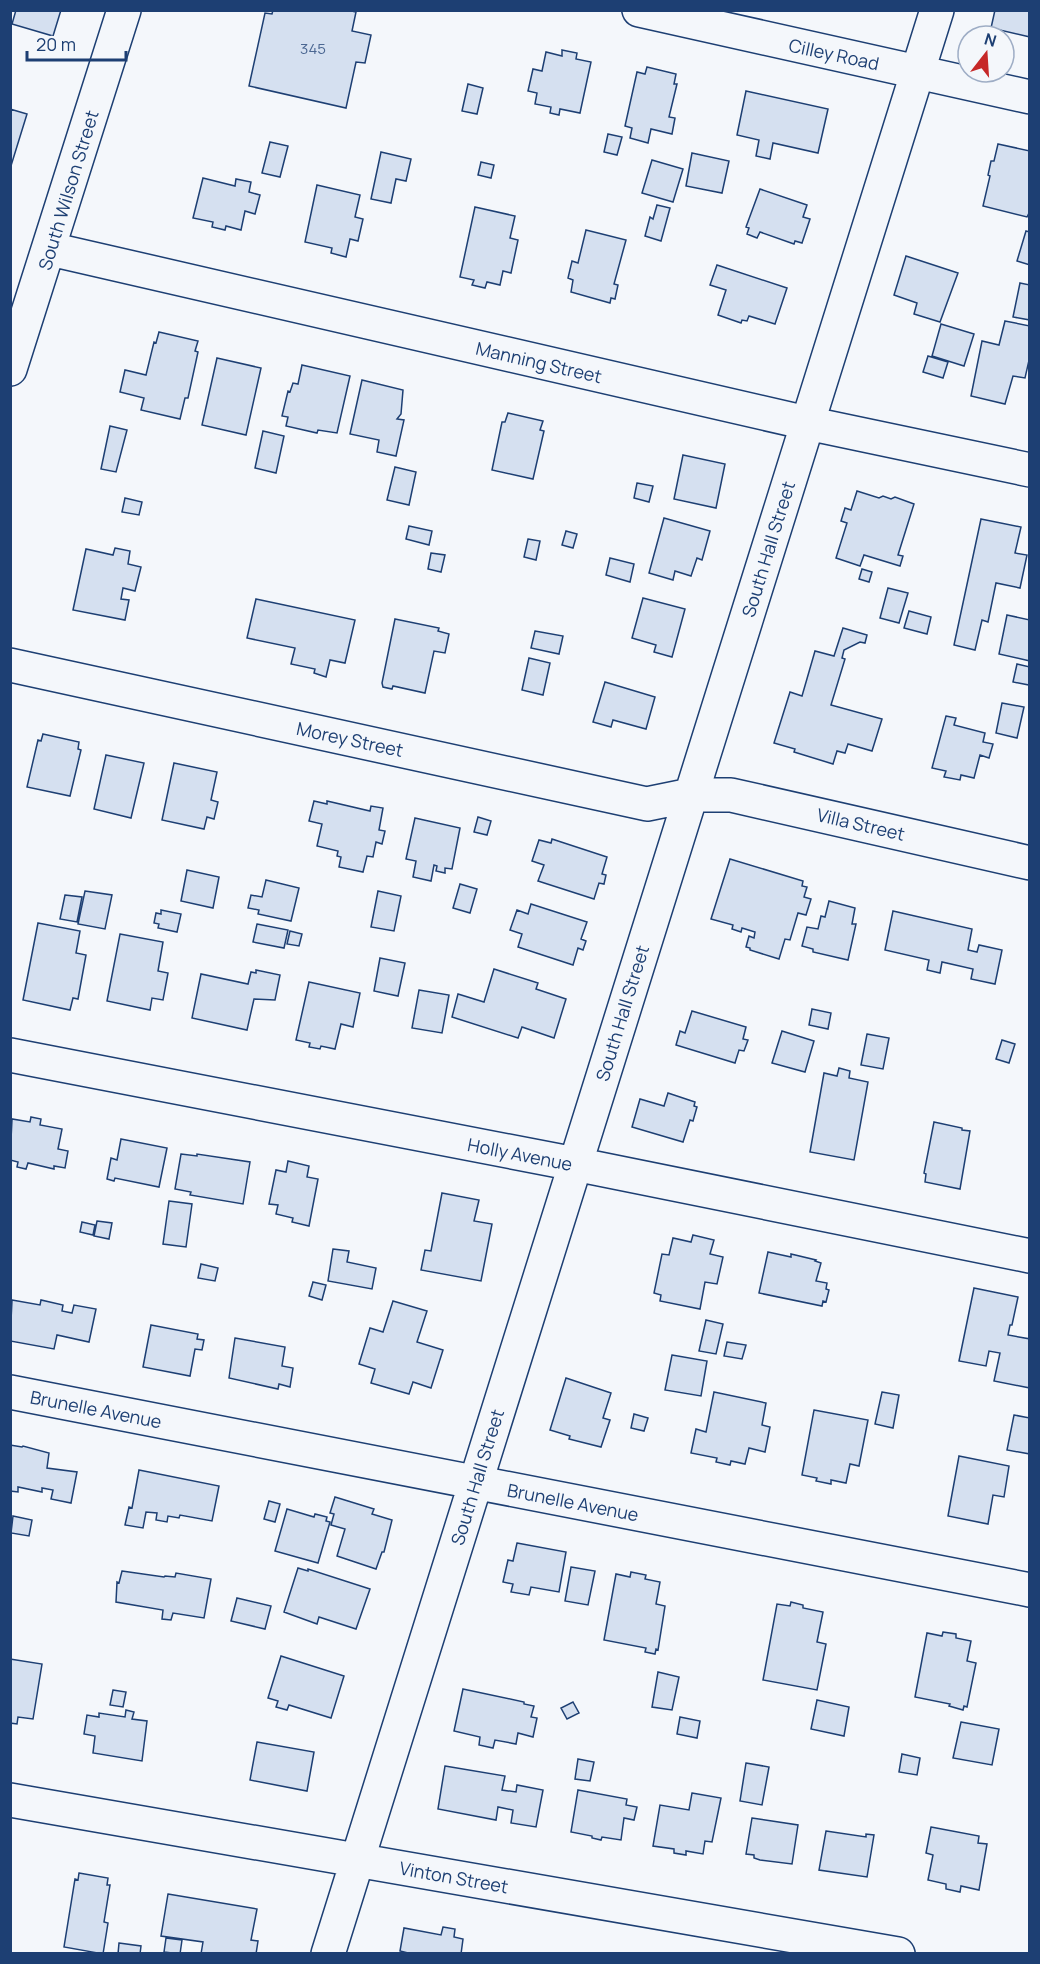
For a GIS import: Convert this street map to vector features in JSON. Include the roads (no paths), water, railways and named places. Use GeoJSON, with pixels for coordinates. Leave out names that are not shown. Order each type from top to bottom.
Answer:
{"type":"FeatureCollection","features":[{"type":"Feature","properties":{"kind":"street","name":"South Wilson Street"},"geometry":{"type":"LineString","coordinates":[[10,369],[50,249],[124,10]]}},
{"type":"Feature","properties":{"kind":"street","name":"Cilley Road"},"geometry":{"type":"LineString","coordinates":[[639,10],[1029,97]]}},
{"type":"Feature","properties":{"kind":"street","name":"South Hall Street"},"geometry":{"type":"LineString","coordinates":[[328,1953],[937,10]]}},
{"type":"Feature","properties":{"kind":"street","name":"Manning Street"},"geometry":{"type":"LineString","coordinates":[[50,249],[807,423],[1029,470]]}},
{"type":"Feature","properties":{"kind":"street","name":"Morey Street"},"geometry":{"type":"LineString","coordinates":[[10,665],[647,804],[691,795]]}},
{"type":"Feature","properties":{"kind":"street","name":"Villa Street"},"geometry":{"type":"LineString","coordinates":[[691,795],[731,795],[1029,863]]}},
{"type":"Feature","properties":{"kind":"street","name":"Holly Avenue"},"geometry":{"type":"LineString","coordinates":[[10,1055],[575,1164],[1029,1256]]}},
{"type":"Feature","properties":{"kind":"street","name":"Brunelle Avenue"},"geometry":{"type":"LineString","coordinates":[[10,1392],[1029,1590]]}},
{"type":"Feature","properties":{"kind":"street","name":"Vinton Street"},"geometry":{"type":"LineString","coordinates":[[10,1800],[898,1953]]}}]}
